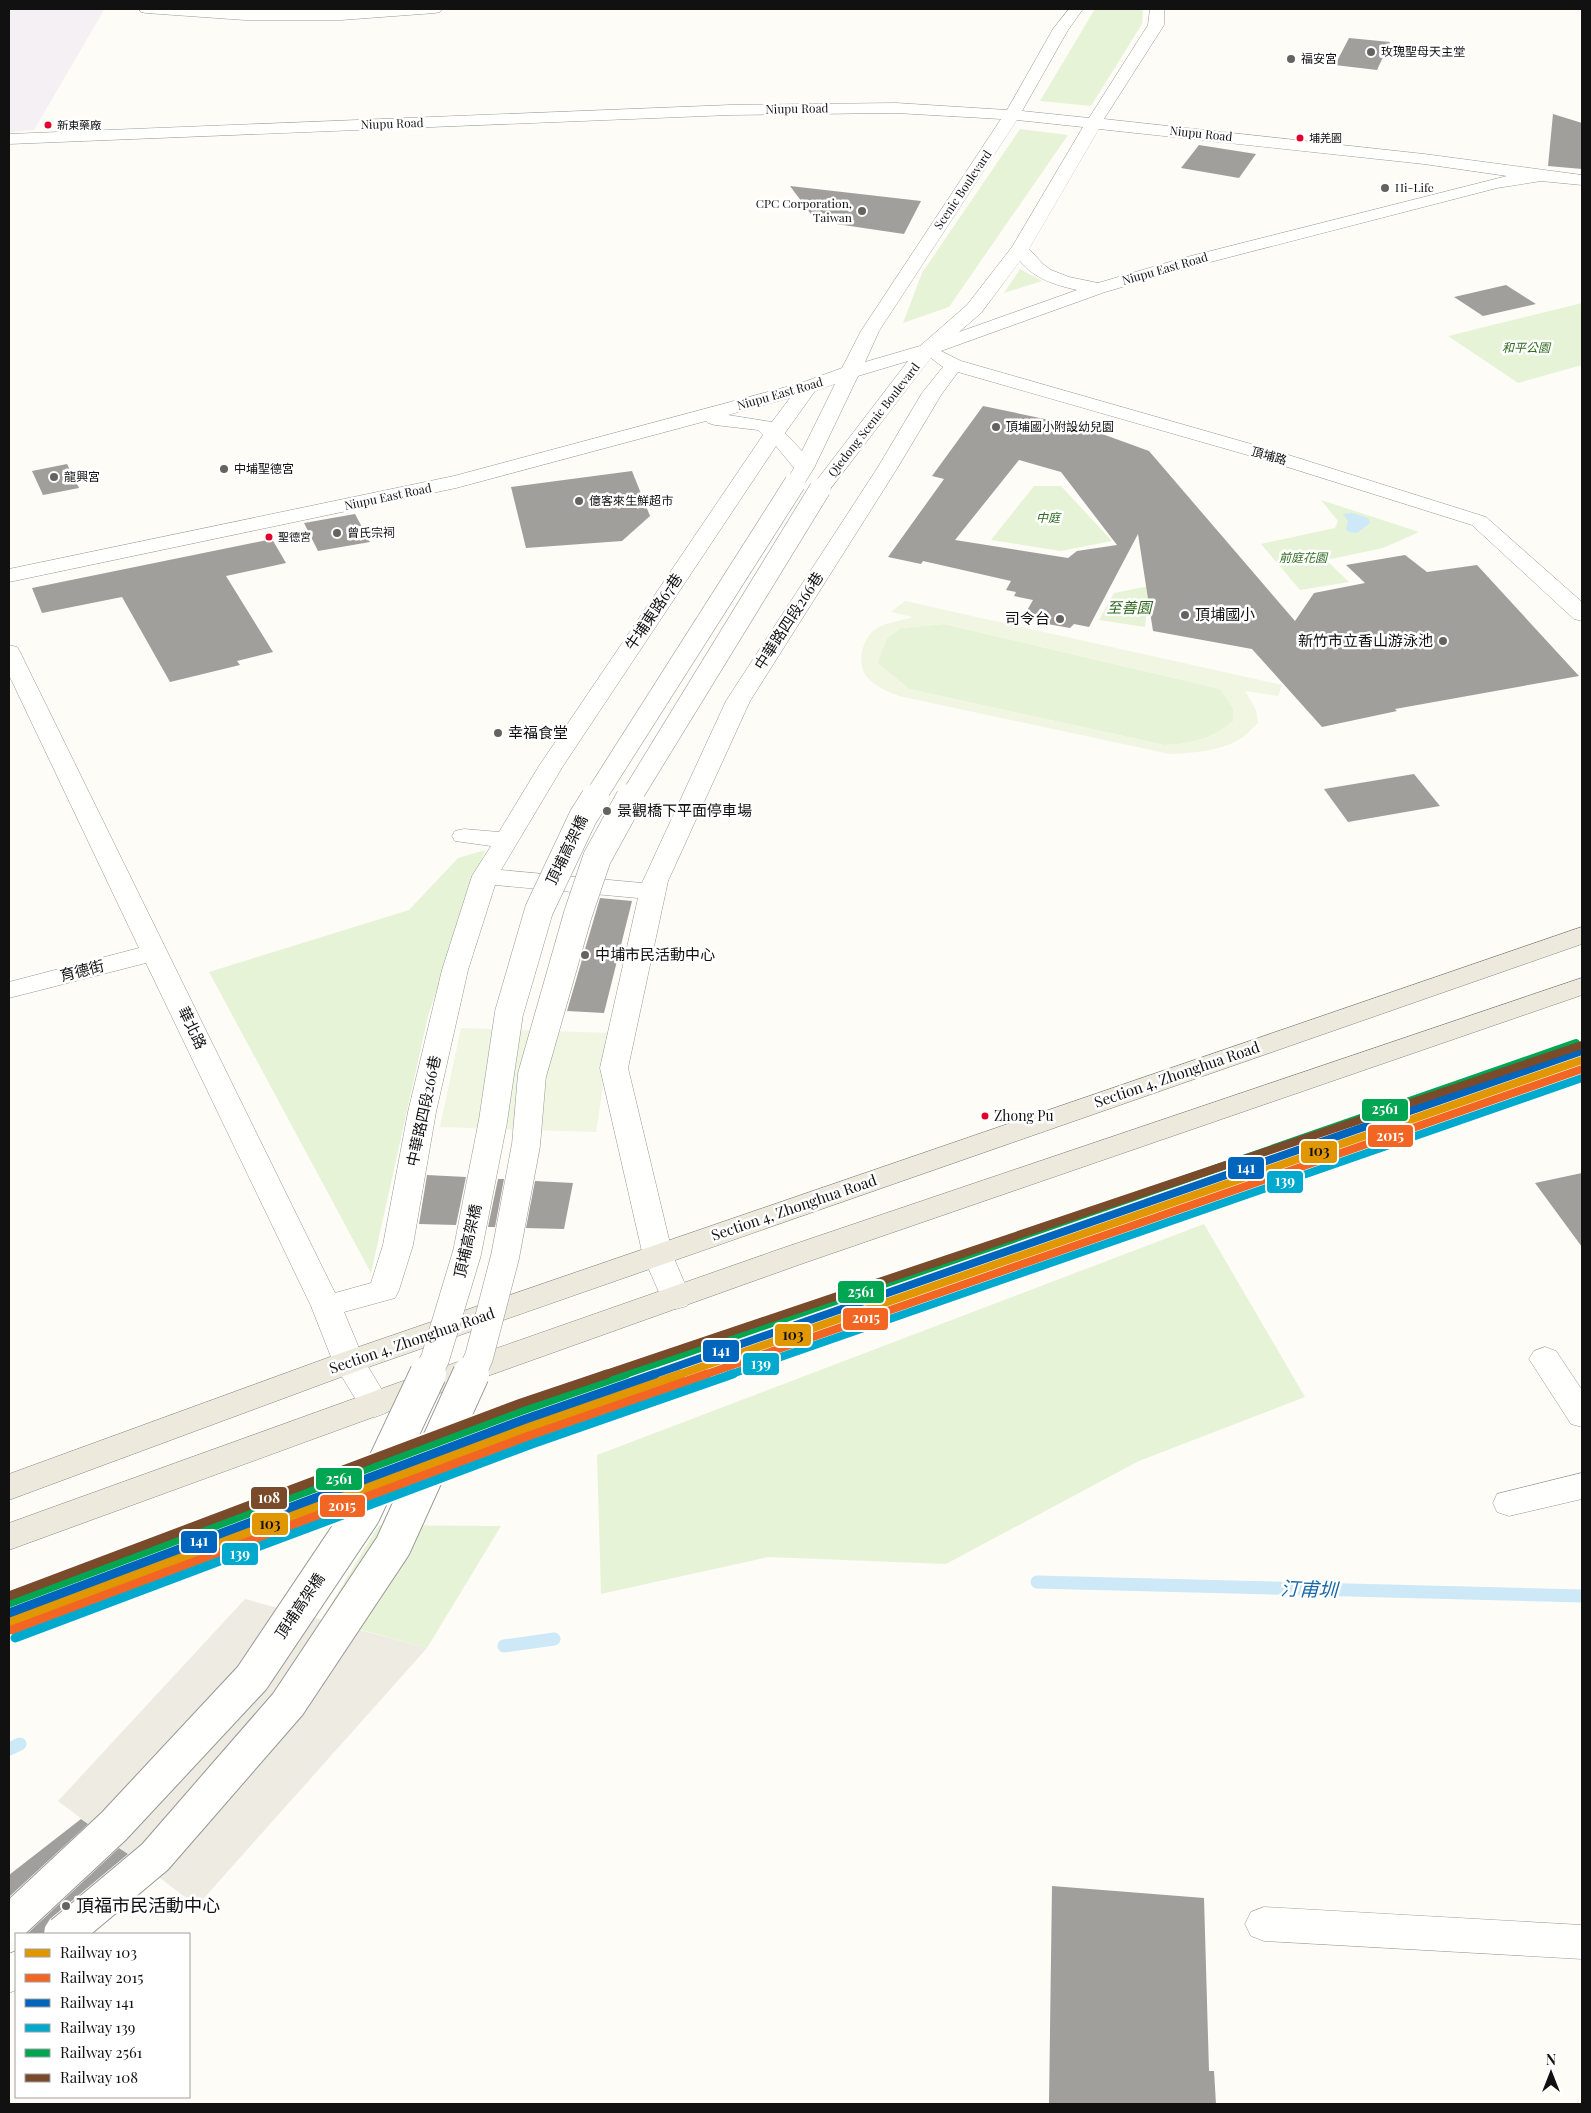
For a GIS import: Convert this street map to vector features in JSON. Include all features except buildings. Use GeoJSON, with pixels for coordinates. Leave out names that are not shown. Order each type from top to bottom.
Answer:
{"type":"FeatureCollection","features":[{"type":"Feature","properties":{"kind":"main road","name":"Section 4, Zhonghua Road"},"geometry":{"type":"LineString","coordinates":[[9,1486],[350,1362],[1170,1076],[1582,935]]}},
{"type":"Feature","properties":{"kind":"main road"},"geometry":{"type":"LineString","coordinates":[[9,1537],[375,1405],[1182,1120],[1582,986]]}},
{"type":"Feature","properties":{"kind":"street"},"geometry":{"type":"LineString","coordinates":[[146,9],[245,15],[341,15],[435,9]]}},
{"type":"Feature","properties":{"kind":"street","name":"Scenic Boulevard"},"geometry":{"type":"LineString","coordinates":[[850,372],[870,331],[1012,115],[1060,29],[1076,9]]}},
{"type":"Feature","properties":{"kind":"street"},"geometry":{"type":"LineString","coordinates":[[927,350],[974,309],[1020,250],[1093,124],[1156,25],[1157,9]]}},
{"type":"Feature","properties":{"kind":"street","name":"Niupu Road"},"geometry":{"type":"LineString","coordinates":[[9,140],[796,108],[896,108],[1012,115],[1271,141],[1582,180]]}},
{"type":"Feature","properties":{"kind":"street","name":"Niupu East Road"},"geometry":{"type":"LineString","coordinates":[[9,575],[456,482],[808,387],[850,372],[927,350],[1099,288],[1280,238],[1496,183],[1541,176]]}},
{"type":"Feature","properties":{"kind":"street"},"geometry":{"type":"LineString","coordinates":[[1020,250],[1031,265],[1042,274],[1062,281],[1099,288]]}},
{"type":"Feature","properties":{"kind":"street","name":"Qiedong Scenic Boulevard"},"geometry":{"type":"LineString","coordinates":[[807,480],[927,350]]}},
{"type":"Feature","properties":{"kind":"street","name":"頂埔路"},"geometry":{"type":"LineString","coordinates":[[927,350],[954,365],[1272,456],[1479,521],[1582,614]]}},
{"type":"Feature","properties":{"kind":"street","name":"中華路四段266巷"},"geometry":{"type":"LineString","coordinates":[[676,1298],[658,1256],[614,1068],[655,880],[738,701],[888,467],[932,393],[954,365]]}},
{"type":"Feature","properties":{"kind":"street","name":"Qiedong Scenic Boulevard"},"geometry":{"type":"LineString","coordinates":[[807,480],[850,372]]}},
{"type":"Feature","properties":{"kind":"street","name":"牛埔東路67巷"},"geometry":{"type":"LineString","coordinates":[[506,840],[551,766],[774,432],[808,387]]}},
{"type":"Feature","properties":{"kind":"street"},"geometry":{"type":"LineString","coordinates":[[696,417],[746,421],[764,425],[786,444],[807,480]]}},
{"type":"Feature","properties":{"kind":"street","name":"頂埔高架橋"},"geometry":{"type":"LineString","coordinates":[[9,1924],[114,1826],[252,1678],[362,1514],[435,1359],[467,1253],[493,1121],[509,1013],[539,910],[582,817],[807,480]]}},
{"type":"Feature","properties":{"kind":"street","name":"頂埔高架橋"},"geometry":{"type":"LineString","coordinates":[[64,1933],[155,1857],[288,1704],[393,1546],[479,1357],[505,1257],[526,1145],[532,1075],[578,914],[597,858],[807,480]]}},
{"type":"Feature","properties":{"kind":"street","name":"華北路"},"geometry":{"type":"LineString","coordinates":[[9,652],[156,952],[326,1306],[350,1362],[375,1405]]}},
{"type":"Feature","properties":{"kind":"street"},"geometry":{"type":"LineString","coordinates":[[464,836],[506,840]]}},
{"type":"Feature","properties":{"kind":"street","name":"中華路四段266巷"},"geometry":{"type":"LineString","coordinates":[[326,1306],[384,1290],[398,1246],[422,1112],[455,970],[485,876],[506,840]]}},
{"type":"Feature","properties":{"kind":"street"},"geometry":{"type":"LineString","coordinates":[[485,876],[652,892]]}},
{"type":"Feature","properties":{"kind":"street","name":"育德街"},"geometry":{"type":"LineString","coordinates":[[9,990],[156,952]]}},
{"type":"Feature","properties":{"kind":"street"},"geometry":{"type":"LineString","coordinates":[[1545,1359],[1582,1415]]}},
{"type":"Feature","properties":{"kind":"street"},"geometry":{"type":"LineString","coordinates":[[1509,1503],[1582,1486]]}},
{"type":"Feature","properties":{"kind":"street"},"geometry":{"type":"LineString","coordinates":[[1264,1924],[1582,1942]]}},
{"type":"Feature","properties":{"kind":"shaded area"},"geometry":{"type":"Polygon","coordinates":[[[9,9],[104,10],[34,130],[9,132],[9,9]]]}},
{"type":"Feature","properties":{"kind":"shaded area"},"geometry":{"type":"Polygon","coordinates":[[[245,1599],[427,1648],[197,1906],[58,1801],[245,1599]]]}},
{"type":"Feature","properties":{"kind":"green space"},"geometry":{"type":"Polygon","coordinates":[[[1095,9],[1143,9],[1142,24],[1091,106],[1040,101],[1095,9]]]}},
{"type":"Feature","properties":{"kind":"green space"},"geometry":{"type":"Polygon","coordinates":[[[1020,129],[1068,135],[949,307],[903,323],[922,273],[1020,129]]]}},
{"type":"Feature","properties":{"kind":"green space"},"geometry":{"type":"Polygon","coordinates":[[[1020,269],[1042,281],[1004,293],[1020,269]]]}},
{"type":"Feature","properties":{"kind":"green space","name":"和平公園"},"geometry":{"type":"Polygon","coordinates":[[[1582,303],[1582,365],[1518,383],[1448,336],[1582,303]]]}},
{"type":"Feature","properties":{"kind":"green space","name":"中庭"},"geometry":{"type":"Polygon","coordinates":[[[1034,486],[1061,486],[1112,541],[1061,551],[991,540],[1034,486]]]}},
{"type":"Feature","properties":{"kind":"green space","name":"前庭花園"},"geometry":{"type":"Polygon","coordinates":[[[1321,500],[1419,532],[1383,548],[1326,560],[1349,582],[1300,590],[1261,544],[1335,528],[1338,521],[1321,500]]]}},
{"type":"Feature","properties":{"kind":"green space","name":"至善園"},"geometry":{"type":"Polygon","coordinates":[[[1149,586],[1145,627],[1099,620],[1114,593],[1149,586]]]}},
{"type":"Feature","properties":{"kind":"green space"},"geometry":{"type":"Polygon","coordinates":[[[905,601],[1282,685],[1278,696],[1245,691],[1256,710],[1258,723],[1245,736],[1215,749],[1170,754],[899,696],[886,690],[866,676],[861,659],[863,647],[872,632],[886,624],[913,617],[891,612],[905,601]],[[944,624],[901,628],[887,638],[877,663],[909,689],[1164,745],[1192,742],[1217,732],[1233,721],[1233,708],[1220,689],[944,624]]]}},
{"type":"Feature","properties":{"kind":"green space"},"geometry":{"type":"Polygon","coordinates":[[[944,624],[1221,689],[1233,708],[1233,722],[1217,733],[1200,740],[1164,745],[909,689],[877,663],[887,638],[901,628],[944,624]]]}},
{"type":"Feature","properties":{"kind":"green space"},"geometry":{"type":"Polygon","coordinates":[[[485,850],[428,1016],[371,1273],[209,972],[409,910],[458,858],[485,850]]]}},
{"type":"Feature","properties":{"kind":"green space"},"geometry":{"type":"Polygon","coordinates":[[[461,1028],[611,1033],[596,1132],[440,1127],[461,1028]]]}},
{"type":"Feature","properties":{"kind":"green space"},"geometry":{"type":"Polygon","coordinates":[[[1204,1224],[1305,1397],[1139,1461],[946,1564],[768,1557],[601,1594],[597,1455],[1204,1224]]]}},
{"type":"Feature","properties":{"kind":"green space"},"geometry":{"type":"Polygon","coordinates":[[[379,1525],[501,1526],[427,1648],[322,1619],[379,1525]]]}},
{"type":"Feature","properties":{"kind":"water"},"geometry":{"type":"Polygon","coordinates":[[[1352,513],[1368,518],[1370,523],[1357,533],[1349,532],[1346,529],[1348,521],[1343,514],[1352,513]]]}},
{"type":"Feature","properties":{"kind":"waterway","name":"汀甫圳"},"geometry":{"type":"LineString","coordinates":[[1037,1582],[1582,1596]]}},
{"type":"Feature","properties":{"kind":"waterway","name":"汀甫圳"},"geometry":{"type":"LineString","coordinates":[[504,1646],[554,1639]]}},
{"type":"Feature","properties":{"kind":"waterway","name":"汀甫圳"},"geometry":{"type":"LineString","coordinates":[[9,1749],[20,1744]]}},
{"type":"Feature","properties":{"kind":"rail line","name":"2561"},"geometry":{"type":"LineString","coordinates":[[9,1603],[520,1411],[1576,1043]]}},
{"type":"Feature","properties":{"kind":"rail line","name":"108"},"geometry":{"type":"LineString","coordinates":[[9,1596],[521,1403],[1582,1045]]}},
{"type":"Feature","properties":{"kind":"rail line","name":"141"},"geometry":{"type":"LineString","coordinates":[[9,1613],[523,1420],[1579,1052]]}},
{"type":"Feature","properties":{"kind":"rail line","name":"103"},"geometry":{"type":"LineString","coordinates":[[9,1622],[526,1428],[1582,1060]]}},
{"type":"Feature","properties":{"kind":"rail line","name":"2015"},"geometry":{"type":"LineString","coordinates":[[12,1630],[529,1436],[1582,1069]]}},
{"type":"Feature","properties":{"kind":"rail line","name":"139"},"geometry":{"type":"LineString","coordinates":[[15,1638],[532,1444],[1582,1078]]}},
{"type":"Feature","properties":{"kind":"place","name":"玫瑰聖母天主堂"},"geometry":{"type":"Point","coordinates":[1371,52]}},
{"type":"Feature","properties":{"kind":"place","name":"福安宮"},"geometry":{"type":"Point","coordinates":[1291,59]}},
{"type":"Feature","properties":{"kind":"place","name":"新東藥廠"},"geometry":{"type":"Point","coordinates":[48,125]}},
{"type":"Feature","properties":{"kind":"place","name":"埔羌園"},"geometry":{"type":"Point","coordinates":[1300,138]}},
{"type":"Feature","properties":{"kind":"place","name":"Hi-Life"},"geometry":{"type":"Point","coordinates":[1385,188]}},
{"type":"Feature","properties":{"kind":"place","name":"CPC Corporation, Taiwan"},"geometry":{"type":"Point","coordinates":[862,211]}},
{"type":"Feature","properties":{"kind":"place","name":"頂埔國小附設幼兒園"},"geometry":{"type":"Point","coordinates":[996,427]}},
{"type":"Feature","properties":{"kind":"place","name":"中埔聖德宮"},"geometry":{"type":"Point","coordinates":[224,469]}},
{"type":"Feature","properties":{"kind":"place","name":"龍興宮"},"geometry":{"type":"Point","coordinates":[54,477]}},
{"type":"Feature","properties":{"kind":"place","name":"億客來生鮮超市"},"geometry":{"type":"Point","coordinates":[579,501]}},
{"type":"Feature","properties":{"kind":"place","name":"曾氏宗祠"},"geometry":{"type":"Point","coordinates":[337,533]}},
{"type":"Feature","properties":{"kind":"place","name":"聖德宮"},"geometry":{"type":"Point","coordinates":[269,537]}},
{"type":"Feature","properties":{"kind":"place","name":"頂埔國小"},"geometry":{"type":"Point","coordinates":[1185,615]}},
{"type":"Feature","properties":{"kind":"place","name":"司令台"},"geometry":{"type":"Point","coordinates":[1060,619]}},
{"type":"Feature","properties":{"kind":"place","name":"新竹市立香山游泳池"},"geometry":{"type":"Point","coordinates":[1443,641]}},
{"type":"Feature","properties":{"kind":"place","name":"幸福食堂"},"geometry":{"type":"Point","coordinates":[498,733]}},
{"type":"Feature","properties":{"kind":"place","name":"景觀橋下平面停車場"},"geometry":{"type":"Point","coordinates":[607,811]}},
{"type":"Feature","properties":{"kind":"place","name":"中埔市民活動中心"},"geometry":{"type":"Point","coordinates":[585,955]}},
{"type":"Feature","properties":{"kind":"place","name":"Zhong Pu"},"geometry":{"type":"Point","coordinates":[985,1116]}},
{"type":"Feature","properties":{"kind":"place","name":"頂福市民活動中心"},"geometry":{"type":"Point","coordinates":[66,1906]}}]}
